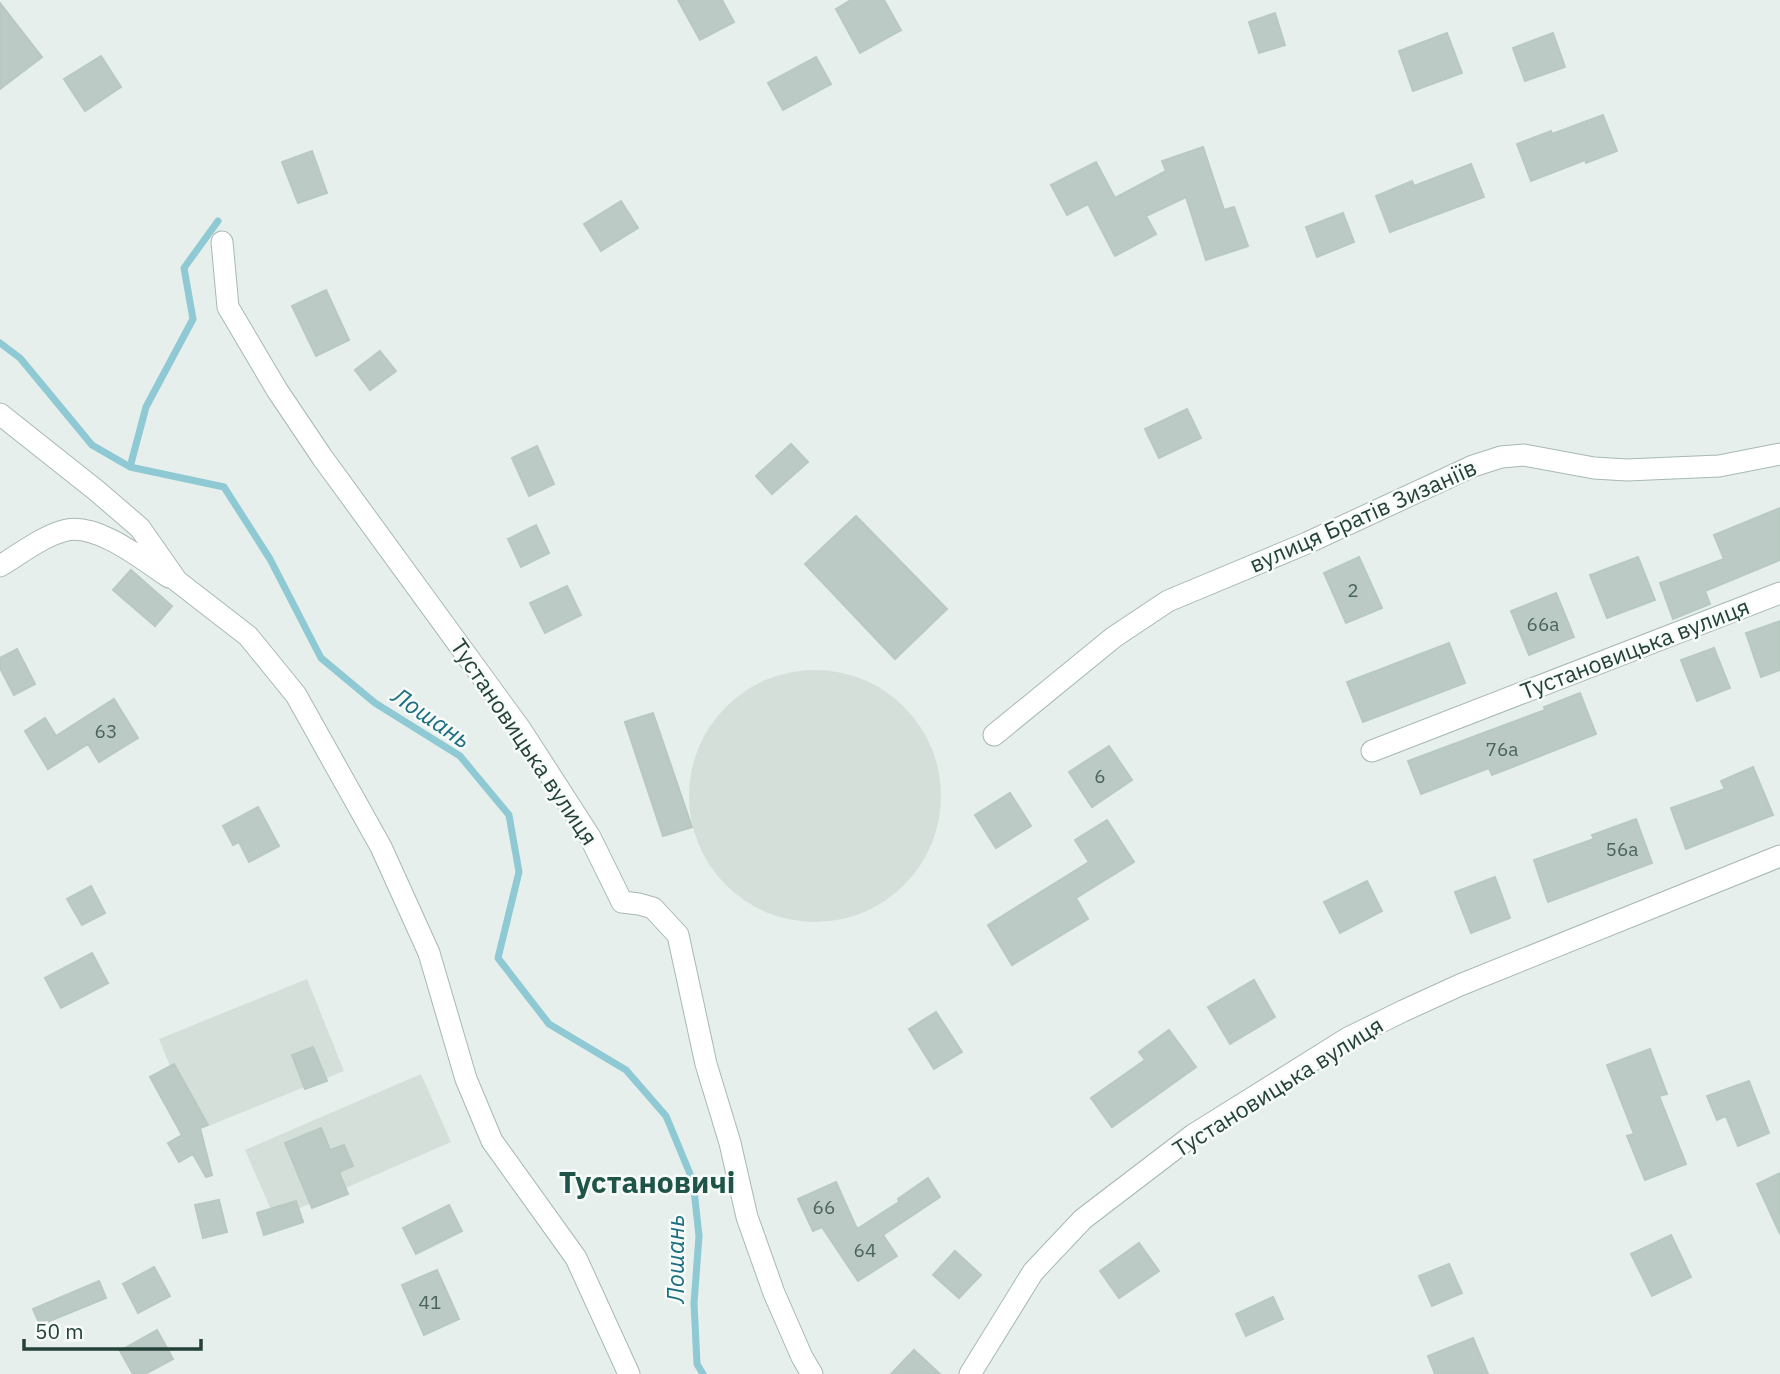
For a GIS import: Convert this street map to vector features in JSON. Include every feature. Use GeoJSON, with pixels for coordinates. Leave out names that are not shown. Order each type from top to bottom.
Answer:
{"type":"FeatureCollection","features":[{"type":"Feature","properties":{"kind":"street","name":"Тустановицька вулиця"},"geometry":{"type":"LineString","coordinates":[[222,242],[228,307],[277,390],[322,457],[521,730],[590,837],[622,902],[653,908],[678,935],[706,1064],[730,1143],[747,1217],[774,1293],[812,1374]]}},
{"type":"Feature","properties":{"kind":"street"},"geometry":{"type":"LineString","coordinates":[[0,414],[139,528],[177,582]]}},
{"type":"Feature","properties":{"kind":"street","name":"вулиця Братів Зизаніїв"},"geometry":{"type":"LineString","coordinates":[[994,735],[1114,637],[1168,601],[1307,543],[1473,466],[1500,457],[1524,455],[1594,468],[1627,470],[1719,466],[1780,454]]}},
{"type":"Feature","properties":{"kind":"street"},"geometry":{"type":"LineString","coordinates":[[0,566],[55,534],[69,530],[88,531],[109,539],[177,582],[248,636],[296,695],[381,848],[429,953],[466,1079],[492,1141],[576,1258],[629,1374]]}},
{"type":"Feature","properties":{"kind":"street","name":"Тустановицька вулиця"},"geometry":{"type":"LineString","coordinates":[[1372,751],[1780,593]]}},
{"type":"Feature","properties":{"kind":"street","name":"Тустановицька вулиця"},"geometry":{"type":"LineString","coordinates":[[970,1374],[1032,1272],[1083,1219],[1193,1135],[1348,1038],[1403,1011],[1460,985],[1780,856]]}},
{"type":"Feature","properties":{"kind":"shaded area"},"geometry":{"type":"Polygon","coordinates":[[[803,670],[827,670],[852,675],[875,685],[895,698],[913,716],[936,759],[941,796],[939,821],[932,844],[913,876],[895,894],[852,917],[827,922],[803,922],[778,917],[755,907],[735,894],[717,876],[694,833],[689,808],[689,784],[694,759],[704,736],[717,716],[735,698],[778,675],[803,670]]]}},
{"type":"Feature","properties":{"kind":"shaded area"},"geometry":{"type":"Polygon","coordinates":[[[307,979],[344,1071],[196,1131],[159,1039],[307,979]]]}},
{"type":"Feature","properties":{"kind":"shaded area"},"geometry":{"type":"Polygon","coordinates":[[[421,1074],[451,1142],[275,1219],[245,1150],[421,1074]]]}},
{"type":"Feature","properties":{"kind":"building"},"geometry":{"type":"Polygon","coordinates":[[[678,0],[722,0],[734,22],[700,40],[678,0]]]}},
{"type":"Feature","properties":{"kind":"building"},"geometry":{"type":"Polygon","coordinates":[[[851,0],[884,0],[901,30],[860,53],[836,9],[851,0]]]}},
{"type":"Feature","properties":{"kind":"building"},"geometry":{"type":"Polygon","coordinates":[[[0,3],[42,57],[0,89],[0,3]]]}},
{"type":"Feature","properties":{"kind":"building"},"geometry":{"type":"Polygon","coordinates":[[[1275,13],[1285,45],[1259,53],[1249,22],[1275,13]]]}},
{"type":"Feature","properties":{"kind":"building"},"geometry":{"type":"Polygon","coordinates":[[[1447,33],[1462,73],[1413,91],[1399,51],[1447,33]]]}},
{"type":"Feature","properties":{"kind":"building"},"geometry":{"type":"Polygon","coordinates":[[[1553,33],[1565,67],[1525,81],[1513,48],[1553,33]]]}},
{"type":"Feature","properties":{"kind":"building"},"geometry":{"type":"Polygon","coordinates":[[[101,56],[121,87],[85,111],[64,79],[101,56]]]}},
{"type":"Feature","properties":{"kind":"building"},"geometry":{"type":"Polygon","coordinates":[[[816,57],[831,84],[783,110],[768,83],[816,57]]]}},
{"type":"Feature","properties":{"kind":"building"},"geometry":{"type":"Polygon","coordinates":[[[1603,115],[1617,151],[1531,181],[1517,144],[1603,115]]]}},
{"type":"Feature","properties":{"kind":"building"},"geometry":{"type":"Polygon","coordinates":[[[1203,147],[1224,210],[1234,207],[1248,246],[1206,260],[1186,197],[1146,216],[1156,234],[1115,256],[1088,204],[1067,215],[1051,185],[1096,162],[1115,198],[1166,171],[1162,161],[1203,147]]]}},
{"type":"Feature","properties":{"kind":"building"},"geometry":{"type":"Polygon","coordinates":[[[312,151],[327,193],[298,203],[282,162],[312,151]]]}},
{"type":"Feature","properties":{"kind":"building"},"geometry":{"type":"Polygon","coordinates":[[[1471,164],[1484,197],[1390,232],[1376,196],[1412,181],[1414,186],[1471,164]]]}},
{"type":"Feature","properties":{"kind":"building"},"geometry":{"type":"Polygon","coordinates":[[[621,201],[638,228],[601,251],[584,224],[621,201]]]}},
{"type":"Feature","properties":{"kind":"building"},"geometry":{"type":"Polygon","coordinates":[[[1343,213],[1354,242],[1317,257],[1306,227],[1343,213]]]}},
{"type":"Feature","properties":{"kind":"building"},"geometry":{"type":"Polygon","coordinates":[[[326,290],[349,340],[316,356],[292,306],[326,290]]]}},
{"type":"Feature","properties":{"kind":"building"},"geometry":{"type":"Polygon","coordinates":[[[380,351],[396,371],[370,390],[355,370],[380,351]]]}},
{"type":"Feature","properties":{"kind":"building"},"geometry":{"type":"Polygon","coordinates":[[[1187,409],[1201,438],[1159,458],[1145,429],[1187,409]]]}},
{"type":"Feature","properties":{"kind":"building"},"geometry":{"type":"Polygon","coordinates":[[[791,444],[808,462],[772,494],[756,476],[791,444]]]}},
{"type":"Feature","properties":{"kind":"building"},"geometry":{"type":"Polygon","coordinates":[[[537,446],[554,484],[529,496],[512,458],[537,446]]]}},
{"type":"Feature","properties":{"kind":"building"},"geometry":{"type":"Polygon","coordinates":[[[1780,508],[1780,560],[1705,591],[1710,604],[1673,619],[1660,583],[1724,559],[1714,535],[1780,508]]]}},
{"type":"Feature","properties":{"kind":"building"},"geometry":{"type":"Polygon","coordinates":[[[856,516],[947,609],[895,659],[805,564],[856,516]]]}},
{"type":"Feature","properties":{"kind":"building"},"geometry":{"type":"Polygon","coordinates":[[[536,525],[549,553],[521,567],[508,539],[536,525]]]}},
{"type":"Feature","properties":{"kind":"building"},"geometry":{"type":"Polygon","coordinates":[[[1359,557],[1382,608],[1346,623],[1324,573],[1359,557]]]}},
{"type":"Feature","properties":{"kind":"building"},"geometry":{"type":"Polygon","coordinates":[[[1638,557],[1655,600],[1607,618],[1590,575],[1638,557]]]}},
{"type":"Feature","properties":{"kind":"building"},"geometry":{"type":"Polygon","coordinates":[[[131,570],[172,606],[155,626],[113,590],[131,570]]]}},
{"type":"Feature","properties":{"kind":"building"},"geometry":{"type":"Polygon","coordinates":[[[567,586],[581,615],[545,633],[530,603],[567,586]]]}},
{"type":"Feature","properties":{"kind":"building"},"geometry":{"type":"Polygon","coordinates":[[[1556,593],[1574,637],[1529,655],[1511,611],[1556,593]]]}},
{"type":"Feature","properties":{"kind":"building"},"geometry":{"type":"Polygon","coordinates":[[[1780,621],[1780,670],[1761,677],[1746,633],[1780,621]]]}},
{"type":"Feature","properties":{"kind":"building"},"geometry":{"type":"Polygon","coordinates":[[[1449,643],[1465,683],[1363,722],[1347,682],[1449,643]]]}},
{"type":"Feature","properties":{"kind":"building"},"geometry":{"type":"Polygon","coordinates":[[[1714,648],[1730,688],[1697,701],[1681,660],[1714,648]]]}},
{"type":"Feature","properties":{"kind":"building"},"geometry":{"type":"Polygon","coordinates":[[[17,649],[35,684],[14,695],[0,668],[0,658],[17,649]]]}},
{"type":"Feature","properties":{"kind":"building"},"geometry":{"type":"Polygon","coordinates":[[[1580,693],[1596,734],[1492,775],[1489,768],[1421,794],[1408,761],[1545,710],[1544,707],[1580,693]]]}},
{"type":"Feature","properties":{"kind":"building"},"geometry":{"type":"Polygon","coordinates":[[[114,699],[138,738],[99,762],[88,744],[48,769],[25,731],[45,718],[56,736],[114,699]]]}},
{"type":"Feature","properties":{"kind":"building"},"geometry":{"type":"Polygon","coordinates":[[[653,713],[692,827],[663,836],[625,722],[653,713]]]}},
{"type":"Feature","properties":{"kind":"building"},"geometry":{"type":"Polygon","coordinates":[[[1109,746],[1132,780],[1092,807],[1069,772],[1109,746]]]}},
{"type":"Feature","properties":{"kind":"building"},"geometry":{"type":"Polygon","coordinates":[[[1753,767],[1773,815],[1686,849],[1671,808],[1725,789],[1721,781],[1753,767]]]}},
{"type":"Feature","properties":{"kind":"building"},"geometry":{"type":"Polygon","coordinates":[[[1010,793],[1031,826],[996,848],[975,815],[1010,793]]]}},
{"type":"Feature","properties":{"kind":"building"},"geometry":{"type":"Polygon","coordinates":[[[258,807],[279,846],[249,862],[239,842],[233,845],[223,826],[258,807]]]}},
{"type":"Feature","properties":{"kind":"building"},"geometry":{"type":"Polygon","coordinates":[[[1636,819],[1652,863],[1548,902],[1534,860],[1594,839],[1592,835],[1636,819]]]}},
{"type":"Feature","properties":{"kind":"building"},"geometry":{"type":"Polygon","coordinates":[[[1107,820],[1134,862],[1076,898],[1088,919],[1012,965],[988,925],[1089,862],[1075,840],[1107,820]]]}},
{"type":"Feature","properties":{"kind":"building"},"geometry":{"type":"Polygon","coordinates":[[[1495,877],[1510,918],[1471,933],[1455,892],[1495,877]]]}},
{"type":"Feature","properties":{"kind":"building"},"geometry":{"type":"Polygon","coordinates":[[[1367,881],[1382,911],[1340,933],[1324,902],[1367,881]]]}},
{"type":"Feature","properties":{"kind":"building"},"geometry":{"type":"Polygon","coordinates":[[[91,886],[105,913],[82,925],[67,899],[91,886]]]}},
{"type":"Feature","properties":{"kind":"building"},"geometry":{"type":"Polygon","coordinates":[[[92,953],[108,983],[61,1008],[45,978],[92,953]]]}},
{"type":"Feature","properties":{"kind":"building"},"geometry":{"type":"Polygon","coordinates":[[[1254,980],[1275,1017],[1230,1044],[1208,1007],[1254,980]]]}},
{"type":"Feature","properties":{"kind":"building"},"geometry":{"type":"Polygon","coordinates":[[[936,1012],[962,1052],[934,1069],[909,1029],[936,1012]]]}},
{"type":"Feature","properties":{"kind":"building"},"geometry":{"type":"Polygon","coordinates":[[[1169,1030],[1196,1067],[1112,1127],[1091,1098],[1145,1060],[1139,1052],[1169,1030]]]}},
{"type":"Feature","properties":{"kind":"building"},"geometry":{"type":"Polygon","coordinates":[[[313,1047],[327,1081],[305,1089],[292,1055],[313,1047]]]}},
{"type":"Feature","properties":{"kind":"building"},"geometry":{"type":"Polygon","coordinates":[[[1650,1049],[1667,1094],[1659,1096],[1686,1164],[1645,1180],[1627,1136],[1634,1134],[1607,1065],[1650,1049]]]}},
{"type":"Feature","properties":{"kind":"building"},"geometry":{"type":"Polygon","coordinates":[[[174,1064],[208,1125],[200,1128],[212,1175],[206,1177],[193,1154],[179,1162],[168,1143],[182,1135],[150,1077],[174,1064]]]}},
{"type":"Feature","properties":{"kind":"building"},"geometry":{"type":"Polygon","coordinates":[[[1749,1081],[1769,1133],[1738,1146],[1726,1116],[1717,1120],[1707,1096],[1749,1081]]]}},
{"type":"Feature","properties":{"kind":"building"},"geometry":{"type":"Polygon","coordinates":[[[321,1128],[330,1150],[344,1145],[353,1166],[339,1172],[348,1194],[312,1208],[285,1143],[321,1128]]]}},
{"type":"Feature","properties":{"kind":"building"},"geometry":{"type":"Polygon","coordinates":[[[1780,1173],[1780,1234],[1757,1184],[1780,1173]]]}},
{"type":"Feature","properties":{"kind":"building"},"geometry":{"type":"Polygon","coordinates":[[[928,1178],[940,1197],[883,1235],[897,1256],[858,1281],[822,1227],[813,1231],[798,1199],[836,1182],[857,1229],[899,1202],[898,1199],[928,1178]]]}},
{"type":"Feature","properties":{"kind":"building"},"geometry":{"type":"Polygon","coordinates":[[[219,1200],[227,1232],[203,1238],[195,1205],[219,1200]]]}},
{"type":"Feature","properties":{"kind":"building"},"geometry":{"type":"Polygon","coordinates":[[[296,1201],[303,1222],[264,1235],[257,1213],[296,1201]]]}},
{"type":"Feature","properties":{"kind":"building"},"geometry":{"type":"Polygon","coordinates":[[[449,1205],[462,1231],[416,1254],[403,1228],[449,1205]]]}},
{"type":"Feature","properties":{"kind":"building"},"geometry":{"type":"Polygon","coordinates":[[[1671,1235],[1691,1277],[1652,1296],[1631,1254],[1671,1235]]]}},
{"type":"Feature","properties":{"kind":"building"},"geometry":{"type":"Polygon","coordinates":[[[1139,1243],[1159,1271],[1119,1298],[1100,1271],[1139,1243]]]}},
{"type":"Feature","properties":{"kind":"building"},"geometry":{"type":"Polygon","coordinates":[[[955,1251],[981,1275],[959,1298],[933,1275],[955,1251]]]}},
{"type":"Feature","properties":{"kind":"building"},"geometry":{"type":"Polygon","coordinates":[[[1449,1264],[1462,1293],[1432,1306],[1419,1276],[1449,1264]]]}},
{"type":"Feature","properties":{"kind":"building"},"geometry":{"type":"Polygon","coordinates":[[[154,1267],[170,1296],[138,1313],[123,1284],[154,1267]]]}},
{"type":"Feature","properties":{"kind":"building"},"geometry":{"type":"Polygon","coordinates":[[[437,1270],[459,1319],[424,1335],[402,1285],[437,1270]]]}},
{"type":"Feature","properties":{"kind":"building"},"geometry":{"type":"Polygon","coordinates":[[[99,1281],[106,1298],[40,1325],[33,1309],[99,1281]]]}},
{"type":"Feature","properties":{"kind":"building"},"geometry":{"type":"Polygon","coordinates":[[[1273,1297],[1283,1319],[1246,1336],[1236,1314],[1273,1297]]]}},
{"type":"Feature","properties":{"kind":"building"},"geometry":{"type":"Polygon","coordinates":[[[157,1330],[173,1359],[145,1374],[133,1374],[120,1351],[157,1330]]]}},
{"type":"Feature","properties":{"kind":"building"},"geometry":{"type":"Polygon","coordinates":[[[1473,1338],[1488,1374],[1435,1374],[1428,1356],[1473,1338]]]}},
{"type":"Feature","properties":{"kind":"building"},"geometry":{"type":"Polygon","coordinates":[[[914,1350],[940,1374],[891,1374],[914,1350]]]}},
{"type":"Feature","properties":{"kind":"waterway"},"geometry":{"type":"LineString","coordinates":[[130,467],[146,407],[193,319],[184,268],[218,221]]}},
{"type":"Feature","properties":{"kind":"waterway","name":"Лошань"},"geometry":{"type":"LineString","coordinates":[[0,343],[20,358],[92,445],[130,467],[224,487],[270,559],[321,658],[375,703],[460,756],[509,815],[519,872],[498,958],[549,1024],[626,1070],[666,1116],[693,1181],[699,1236],[694,1303],[697,1364],[703,1374]]}},
{"type":"Feature","properties":{"kind":"district","name":"Тустановичі"},"geometry":{"type":"Point","coordinates":[647,1183]}}]}
